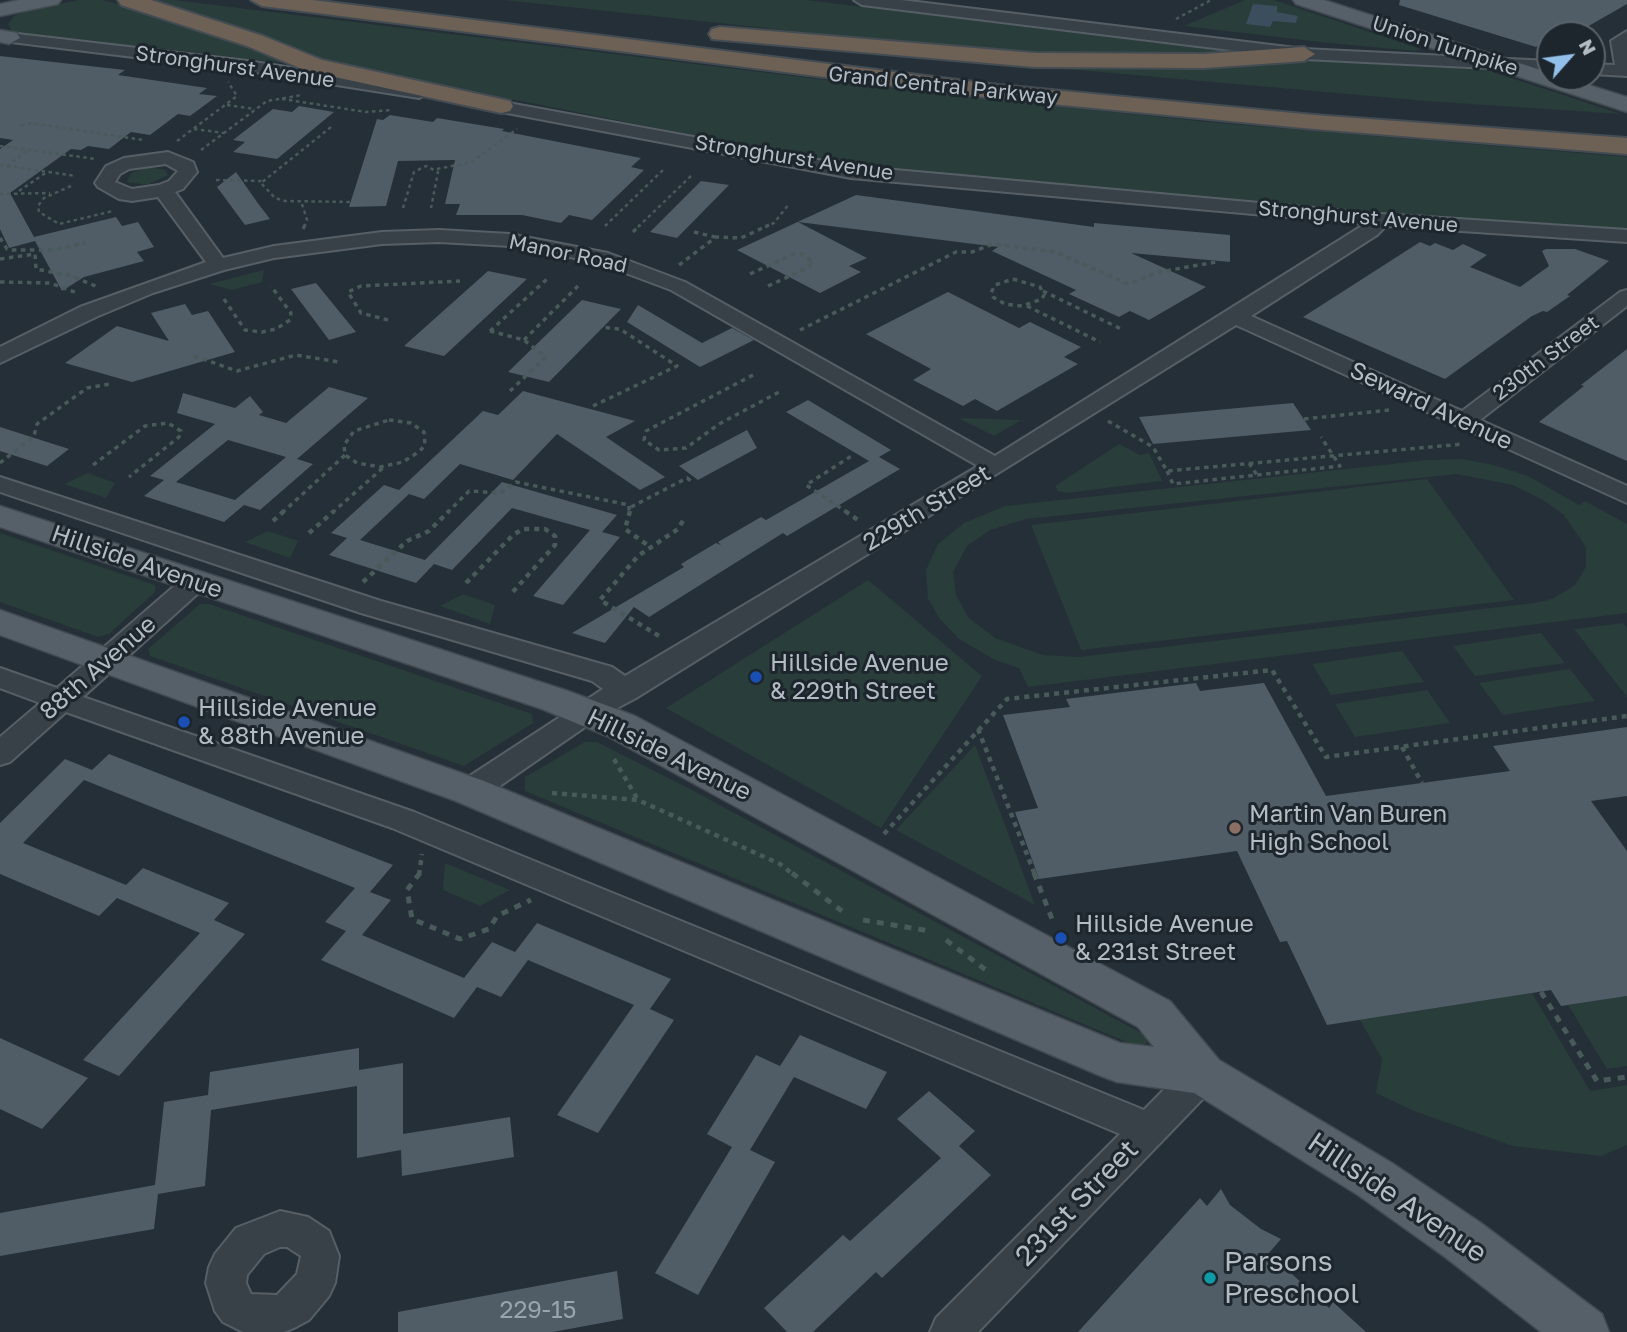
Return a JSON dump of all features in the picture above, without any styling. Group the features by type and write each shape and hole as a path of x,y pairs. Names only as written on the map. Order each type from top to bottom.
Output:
{"highway":[{"name":"Grand Central Parkway","path":"262,0 944,86 1300,121 1627,146"},
{"name":"Grand Central Parkway","path":"402,0 716,41 1022,76 1616,125"},
{"path":"402,0 582,19"},
{"path":"132,1 255,41 315,66 506,116"},
{"path":"692,31 1048,61 1204,61 1304,54"}],"main road":[{"path":"4,37 2,22 7,9 51,0"},
{"name":"Union Turnpike","path":"1303,0 1627,105"},
{"name":"Union Turnpike","path":"1343,0 1536,62"},
{"path":"1606,78 1626,78"},
{"name":"Hillside Avenue","path":"0,516 621,726 1154,1014 1203,1074 1376,1179 1463,1240 1583,1332"},
{"name":"Hillside Avenue","path":"0,622 470,791 1117,1062 1203,1074"}],"street":[{"path":"862,0 1304,54 1536,65"},
{"path":"1606,73 1626,78 1619,41 1627,36"},
{"name":"Stronghurst Avenue","path":"4,37 248,66 506,116 851,172 1381,220 1627,236"},
{"path":"163,190 218,265"},
{"name":"229th Street","path":"470,791 585,713 626,691 995,466 1370,231 1381,220"},
{"name":"Manor Road","path":"0,356 88,312 218,265 318,244 439,236 522,242 601,257 678,286 995,466"},
{"name":"230th Street","path":"1467,432 1627,296"},
{"name":"Seward Avenue","path":"1235,317 1467,432 1627,495"},
{"name":"Hillside Avenue","path":"0,484 371,607 602,674 626,691"},
{"name":"88th Avenue","path":"0,754 196,582"},
{"path":"0,678 403,820 1149,1129"},
{"name":"231st Street","path":"950,1332 1203,1074"}],"path":[{"path":"1171,22 1211,0"},
{"path":"173,143 237,96 230,88 228,78"},
{"path":"201,150 267,102 306,94"},
{"path":"282,99 366,112 404,112"},
{"path":"226,105 255,109"},
{"path":"403,208 414,172 426,166 437,169 472,162 521,127 506,116"},
{"path":"21,125 32,123 112,133 150,143"},
{"path":"216,180 262,181 331,127"},
{"path":"194,129 223,133"},
{"path":"0,146 100,159"},
{"path":"7,166 28,150"},
{"path":"0,165 76,176"},
{"path":"605,226 665,168"},
{"path":"431,208 437,169"},
{"path":"19,192 48,172"},
{"path":"633,232 693,174"},
{"path":"262,181 275,198 302,204 353,202"},
{"path":"0,194 51,193 71,186"},
{"path":"51,193 37,206 39,212 59,224 115,211"},
{"path":"302,204 307,220 302,234"},
{"path":"694,232 716,237 741,238 774,223 789,204"},
{"path":"678,266 716,237"},
{"path":"0,238 7,249 12,250 54,250 85,243"},
{"path":"800,330 956,252 972,252 993,244 1056,252 1128,284 1159,272 1216,262"},
{"path":"0,259 36,254 36,269 71,276 102,289"},
{"path":"750,274 794,254 802,254 813,262 809,267 766,287"},
{"path":"510,391 546,357 524,340 489,331 547,279"},
{"path":"1100,342 1026,306 998,301 991,293 992,288 999,282 1013,279 1035,284 1121,329"},
{"path":"388,320 361,313 348,292 361,285 460,281"},
{"path":"0,282 50,283 84,297"},
{"path":"224,299 245,330 262,332 276,329 290,320 291,313 271,286"},
{"path":"524,340 578,286"},
{"path":"1026,306 1042,299 1043,290"},
{"path":"593,406 677,366 620,329 612,326 601,327"},
{"path":"194,356 237,371 296,355 339,362"},
{"path":"753,375 646,431 644,440 659,450 686,448 719,424 781,391"},
{"path":"0,463 34,436 37,424 47,416 88,388 110,384"},
{"path":"1304,419 1397,410"},
{"path":"401,420 424,432 425,445 420,451 403,462 385,466 356,463 345,455 344,445 347,438 364,425 401,420"},
{"path":"1107,421 1153,447 1173,484 1340,467 1321,438"},
{"path":"93,465 145,426 168,423 176,425 181,431 179,437 129,477"},
{"path":"1167,471 1332,455 1348,456 1467,432"},
{"path":"273,520 345,455"},
{"path":"853,455 806,485 858,520"},
{"path":"1249,463 1257,475"},
{"path":"309,533 385,466"},
{"path":"360,585 401,545 429,531 474,490 500,493 516,482 631,507 687,478 694,483"},
{"path":"631,507 625,530 649,546"},
{"path":"659,636 600,600 649,546 678,529 684,519"},
{"path":"466,583 513,535 523,529 545,529 555,536 555,545 510,595"},
{"path":"883,835 1007,699 1272,670 1326,757 1627,716"},
{"path":"978,729 1054,924"},
{"path":"1402,747 1422,783"},
{"path":"614,759 638,800"},
{"path":"552,793 638,800 780,864 851,918 935,932 995,976"},
{"path":"422,846 420,873 407,890 412,919 460,939 489,929 497,916 541,895"},
{"path":"1541,992 1597,1081 1627,1077"}],"green space":[{"path":"79,0 102,0 173,18 216,33 283,63 159,48 21,36 12,32 8,24 14,16 33,9"},
{"path":"149,0 174,0 923,92 1207,122 1627,157 1627,232 1343,215 921,174 802,157 305,58 211,19"},
{"path":"504,0 806,0 1233,52 1237,56 998,53"},
{"path":"1245,0 1274,0 1421,49 1414,51 1320,42 1184,26"},
{"path":"1317,61 1487,70 1536,86 1536,91 1551,91 1621,114 1426,101 988,62"},
{"path":"148,167 165,170 168,175 147,185 127,182 131,173"},
{"path":"264,270 262,282 232,290 209,284"},
{"path":"958,418 1021,420 994,436"},
{"path":"1119,444 1140,455 1149,453 1162,481 1067,493 1058,491 1055,486"},
{"path":"1462,459 1494,465 1528,476 1579,505 1585,501 1627,524 1627,613 1028,687 1019,668 995,660 959,639 940,619 928,599 926,570 938,544 964,523 1005,506 1428,460","holes":["1457,474 1513,485 1543,500 1564,515 1586,547 1586,567 1575,585 1552,599 1079,657 1043,655 995,638 969,618 956,595 953,572 967,546 990,530 1026,519"]},
{"path":"88,473 115,483 106,498 64,484"},
{"path":"1427,479 1514,600 1081,650 1031,525"},
{"path":"268,531 298,541 290,558 245,542"},
{"path":"0,533 155,585 155,592 109,634 98,637 0,602"},
{"path":"868,580 982,676 881,828 666,708"},
{"path":"463,594 495,605 490,624 440,606"},
{"path":"200,604 209,604 532,714 533,723 464,766 150,656 148,649"},
{"path":"1623,623 1627,628 1627,697 1574,629"},
{"path":"1541,633 1565,663 1475,676 1453,646"},
{"path":"1402,651 1424,682 1331,695 1312,664"},
{"path":"1570,669 1595,701 1503,715 1479,683"},
{"path":"1427,690 1450,723 1355,737 1335,704"},
{"path":"585,742 597,742 692,790 1143,1034 1148,1041 1141,1048 525,791 525,777"},
{"path":"975,745 1035,905 896,830"},
{"path":"445,863 510,890 480,906 443,890"},
{"path":"1532,993 1590,1091 1627,1085 1627,1145 1601,1156 1513,1146 1414,1111 1376,1093 1382,1059 1360,1020"},
{"path":"1627,996 1627,1066 1607,1069 1568,1005"}],"water":[{"path":"1253,4 1277,6 1277,12 1298,16 1296,23 1273,21 1270,27 1246,24"}],"building":[{"path":"1400,0 1627,0 1627,4 1597,21 1536,21 1536,47 1399,5"},
{"path":"0,56 125,70 118,75 207,88 199,94 217,96 190,116 178,114 150,135 131,132 109,149 88,146 81,150 71,149 10,193 34,237 116,217 122,226 138,222 154,247 137,252 144,261 84,277 62,291 35,241 9,248 0,229 0,149 13,140 0,138"},
{"path":"299,106 334,112 277,159 233,152 245,142 233,140 273,109 292,112"},
{"path":"390,115 433,122 437,118 504,129 502,131 641,158 631,167 644,170 592,220 569,215 561,223 522,215 456,215 460,204 445,204 455,160 398,161 386,206 349,207 377,119 383,120"},
{"path":"236,172 270,219 245,225 217,187"},
{"path":"701,181 729,185 677,238 650,232"},
{"path":"856,195 1094,227 1094,223 1230,235 1230,262 1131,253 1206,287 1149,320 1130,311 1119,317 1069,294 1076,290 992,251 998,247 798,222 867,258 849,266 861,272 820,293 737,250"},
{"path":"1420,242 1430,246 1435,243 1453,250 1463,244 1487,255 1470,267 1520,287 1549,266 1542,251 1546,249 1575,249 1609,261 1567,295 1570,296 1547,312 1532,316 1445,379 1303,317"},
{"path":"488,271 527,279 444,356 404,346"},
{"path":"316,283 356,332 329,340 291,289"},
{"path":"948,292 1019,328 1030,322 1081,347 1064,357 1078,364 997,411 975,399 963,406 913,380 931,369 866,334"},
{"path":"582,300 621,309 549,382 508,372"},
{"path":"185,304 192,315 208,311 235,352 132,382 65,363 117,326 169,341 151,313"},
{"path":"638,305 702,343 732,328 754,340 700,367 627,322"},
{"path":"1627,349 1627,461 1539,422 1584,386 1581,385"},
{"path":"329,387 368,398 297,459 313,464 260,510 244,505 224,522 144,496 164,480 150,476 215,424 177,413 183,393 235,408 250,396 263,412 259,415 286,423","holes":["228,440 286,457 235,500 176,482"]},
{"path":"523,391 635,421 606,437 665,477 640,490 557,434 513,480 460,464 424,499 409,494 360,540 425,560 502,482 617,515 602,532 620,537 563,605 533,596 590,530 512,508 452,570 434,564 416,583 329,555 347,538 331,533 384,485 399,490 483,411 498,415"},
{"path":"808,400 891,450 879,457 900,469 787,536 783,533 649,617 634,607 605,643 572,633 684,567 681,564 716,543 721,545 718,542 761,517 766,520 869,461 786,412"},
{"path":"1293,403 1311,430 1153,444 1139,417"},
{"path":"0,427 69,449 47,466 0,451"},
{"path":"747,430 757,448 698,480 679,466"},
{"name":"Martin Van Buren High School","path":"1196,683 1200,691 1264,683 1326,796 1510,771 1493,746 1627,727 1627,796 1591,801 1627,851 1627,996 1561,1006 1551,990 1327,1025 1287,941 1280,942 1237,851 1039,879 1015,812 1038,808 1003,715 1070,707 1066,699"},
{"path":"109,754 393,865 370,892 391,900 362,935 464,978 492,942 515,952 537,923 671,979 650,1009 674,1020 598,1133 557,1115 634,1005 528,960 501,997 477,987 454,1018 321,960 346,931 325,922 355,888 84,780 23,843 126,885 143,868 229,903 214,920 245,934 119,1076 83,1060 200,933 117,898 99,916 0,874 0,823 65,759 92,770"},
{"path":"800,1035 887,1072 866,1109 794,1077 750,1150 775,1162 698,1295 655,1273 732,1147 707,1134 756,1055 780,1066"},
{"path":"0,1038 88,1078 42,1129 0,1109"},
{"path":"359,1048 359,1070 403,1063 403,1134 510,1117 514,1157 402,1176 401,1150 357,1158 357,1086 211,1110 205,1186 158,1194 154,1229 0,1256 0,1213 155,1185 164,1102 208,1095 210,1072"},
{"path":"929,1091 975,1131 959,1146 991,1175 882,1278 876,1272 813,1332 787,1332 764,1308 843,1235 850,1241 941,1158 897,1119"},
{"name":"Parsons Preschool","path":"1221,1189 1230,1205 1261,1229 1281,1239 1269,1253 1329,1308 1333,1302 1366,1332 1078,1332 1200,1198 1207,1206"},
{"path":"617,1271 623,1319 553,1332 398,1332 398,1312"}],"place":[{"name":"Hillside Avenue & 229th Street","path":"756,677"},
{"name":"Hillside Avenue & 88th Avenue","path":"184,722"},
{"name":"Martin Van Buren High School","path":"1235,828"},
{"name":"Hillside Avenue & 231st Street","path":"1061,938"},
{"name":"Parsons Preschool","path":"1210,1278"}]}
